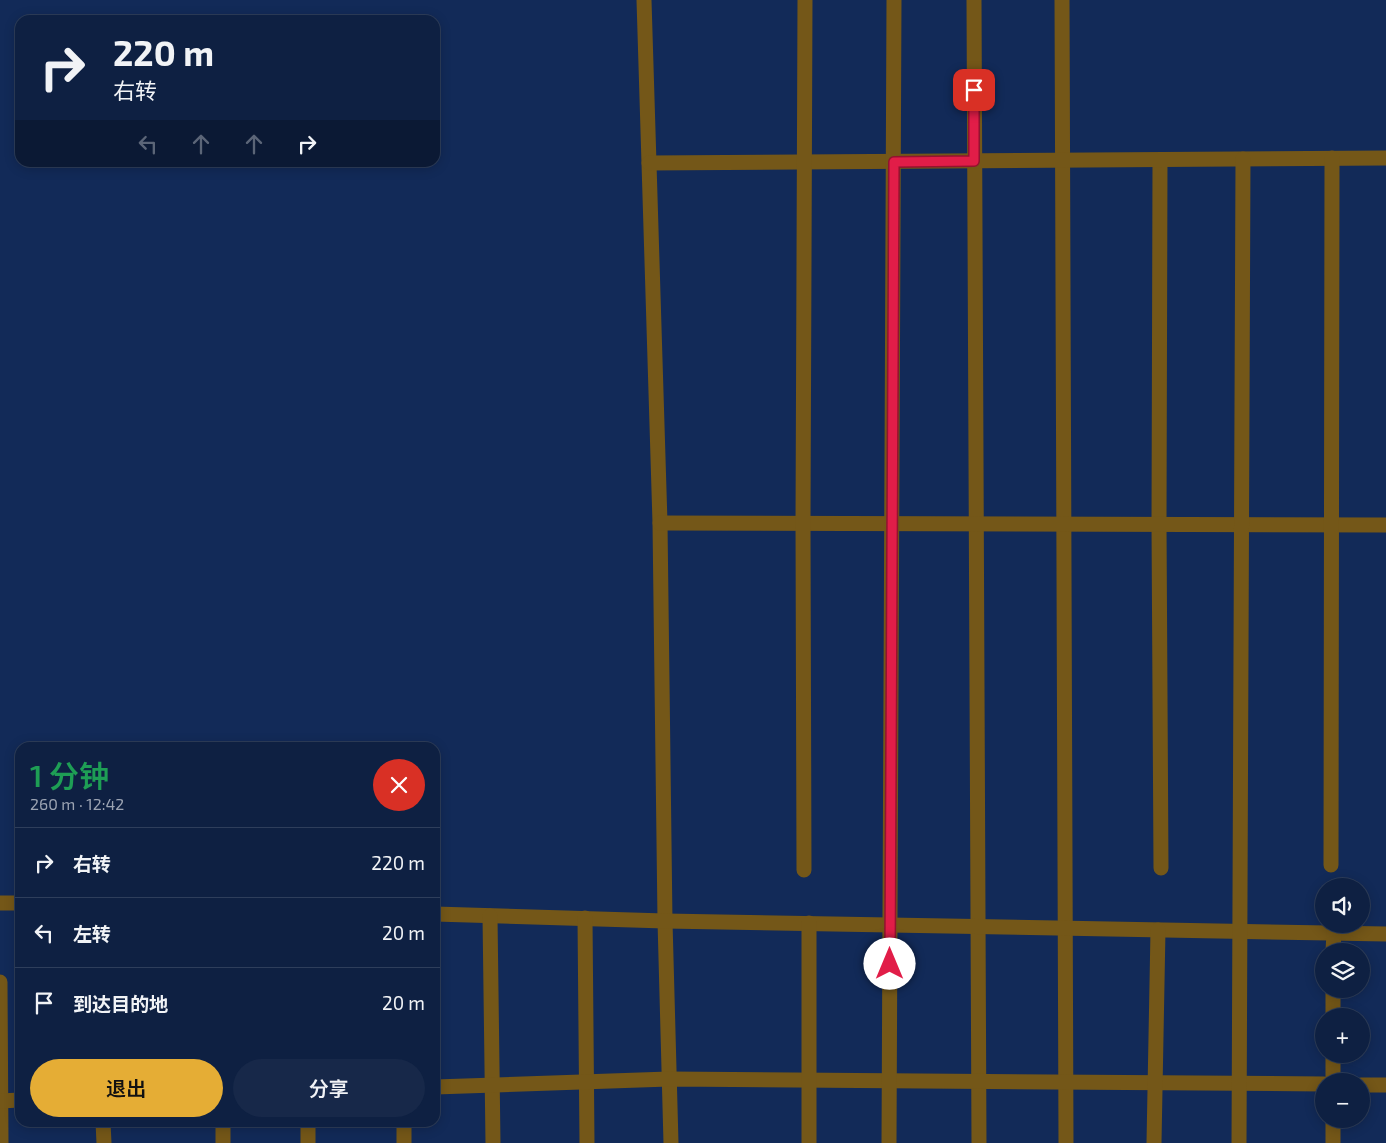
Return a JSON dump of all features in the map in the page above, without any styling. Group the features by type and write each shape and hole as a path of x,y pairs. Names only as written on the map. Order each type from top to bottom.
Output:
{"street":[{"path":"644,0 660,523 665,921 671,1143"},
{"path":"804,870 805,0"},
{"path":"889,1143 894,0"},
{"path":"974,0 979,1143"},
{"path":"1062,0 1066,1143"},
{"path":"1331,865 1332,158"},
{"path":"649,163 1386,158"},
{"path":"1239,1143 1243,159"},
{"path":"1160,160 1159,524 1161,868"},
{"path":"660,523 1386,525"},
{"path":"0,903 15,903"},
{"path":"440,914 665,921 1315,933"},
{"path":"490,916 493,1143"},
{"path":"585,918 588,1143"},
{"path":"809,923 809,1143"},
{"path":"1154,1143 1158,930"},
{"path":"1334,943 1334,933 1386,934"},
{"path":"0,982 1,1143"},
{"path":"440,1087 669,1079 1315,1084"},
{"path":"1370,1085 1386,1085"},
{"path":"0,1100 15,1100"},
{"path":"103,1127 104,1143"},
{"path":"223,1127 223,1143"},
{"path":"308,1127 308,1143"},
{"path":"404,1127 404,1143"},
{"path":"1333,1128 1333,1143"}],"route":[{"path":"890,964 894,162 974,161 974,90"}]}
